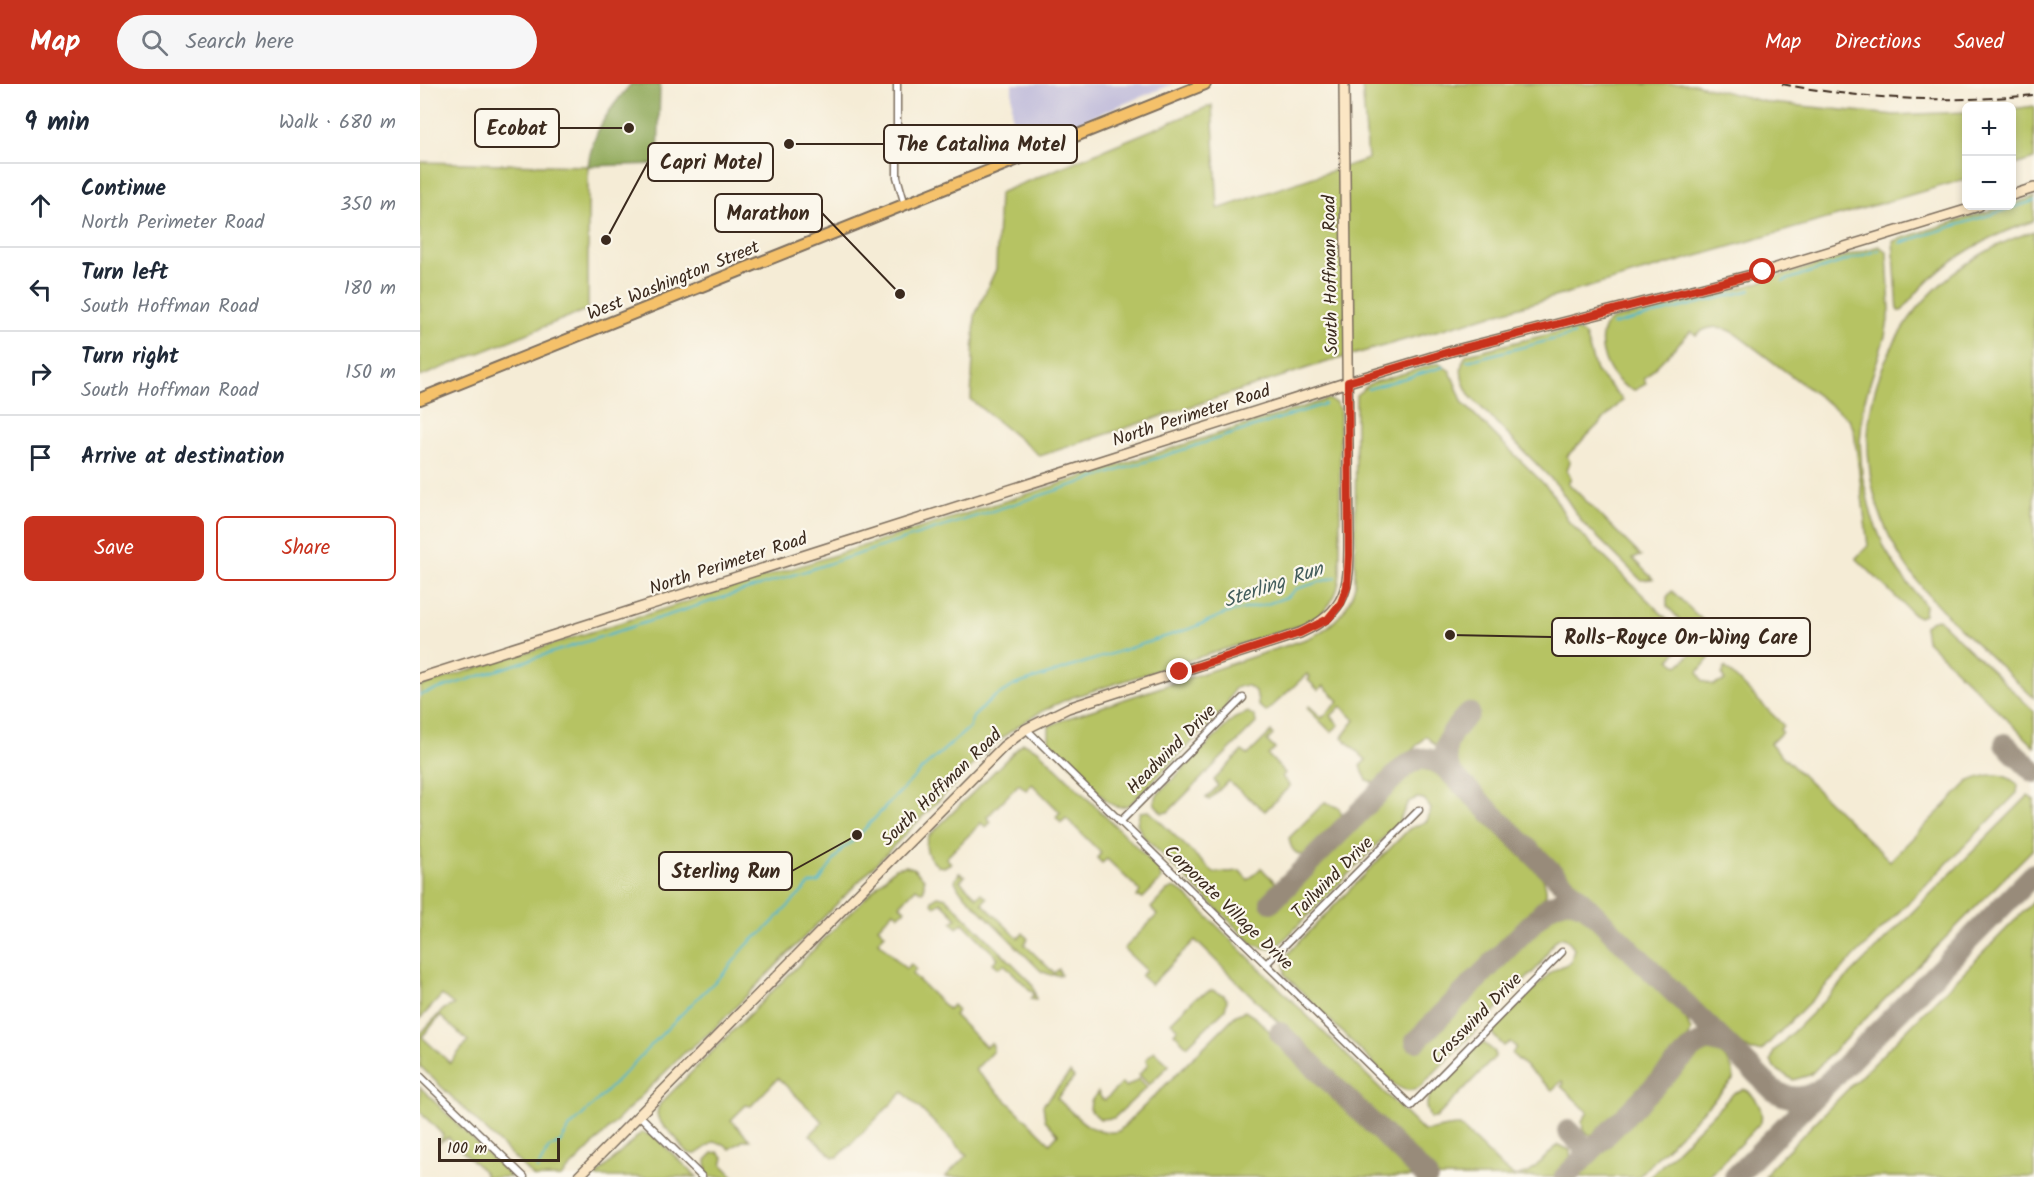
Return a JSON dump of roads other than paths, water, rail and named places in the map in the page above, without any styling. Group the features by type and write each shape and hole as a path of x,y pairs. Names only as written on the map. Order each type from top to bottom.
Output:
{"main road":[{"name":"West Washington Street","path":"420,399 1205,84"}],"street":[{"path":"897,84 897,177 905,205"},
{"name":"South Hoffman Road","path":"578,1177 996,754 1026,729 1068,708 1300,633 1328,619 1341,603 1348,581 1344,84"},
{"path":"2016,194 2034,188"},
{"name":"North Perimeter Road","path":"420,678 1348,382 1452,351 1763,272 1966,210"},
{"name":"Headwind Drive","path":"1120,822 1244,698"},
{"name":"Corporate Village Drive","path":"1026,729 1411,1106"},
{"name":"Tailwind Drive","path":"1266,964 1419,810"},
{"name":"Crosswind Drive","path":"1411,1106 1563,952"},
{"path":"420,1076 524,1177"},
{"path":"639,1115 702,1177"}],"waterway":[{"path":"1900,243 2034,201"},
{"path":"1783,281 1879,250"},
{"path":"1612,325 1751,290"},
{"path":"1467,361 1575,334"},
{"path":"1368,389 1443,367"},
{"path":"420,695 1325,404"},
{"name":"Sterling Run","path":"537,1169 549,1148 560,1143 570,1127 725,972 749,943 761,934 810,884 819,882 842,849 852,842 922,769 969,728 973,717 993,698 1015,685 1192,628 1227,613 1267,604 1287,597 1296,589 1336,577"}],"railway":[{"path":"1782,84 1876,97 1970,99 2034,95"}],"place":[{"name":"Ecobat","path":"629,128"},
{"name":"The Catalina Motel","path":"789,144"},
{"name":"Capri Motel","path":"606,240"},
{"name":"Marathon","path":"900,294"},
{"name":"Rolls-Royce On-Wing Care","path":"1450,635"},
{"name":"Sterling Run","path":"857,835"}]}
